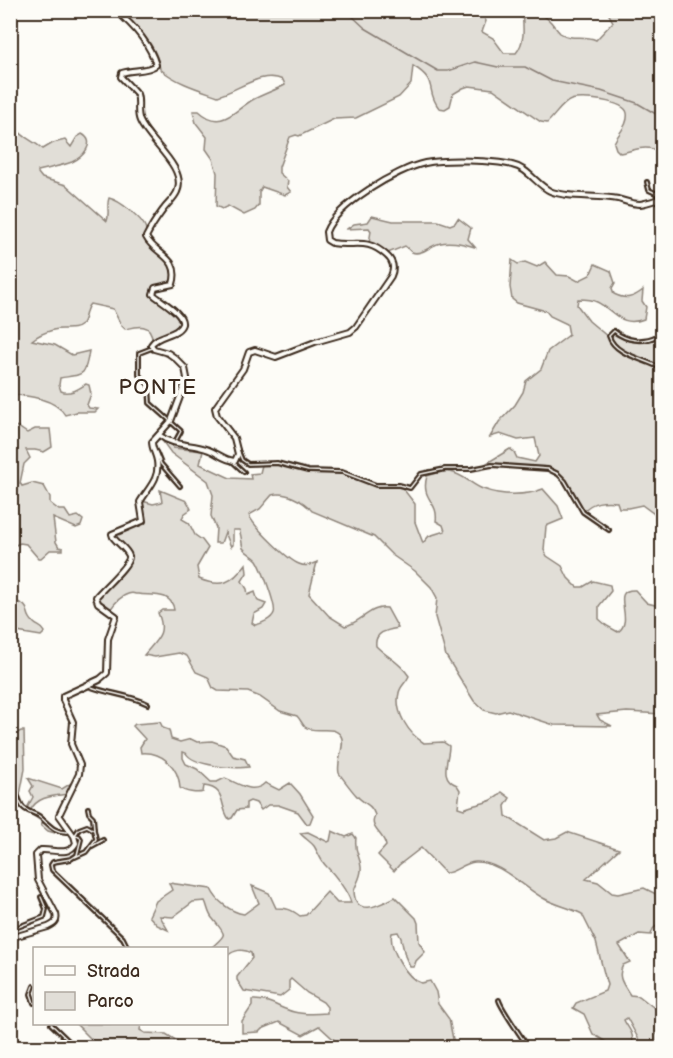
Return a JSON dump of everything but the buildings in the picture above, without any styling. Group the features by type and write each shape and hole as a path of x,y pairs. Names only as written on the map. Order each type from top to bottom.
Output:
{"street":[{"path":"115,10 142,39 156,65 152,68 127,71 122,73 121,77 137,94 140,122 147,135 169,159 177,176 179,187 146,237 147,241 169,260 174,270 173,284 155,288 153,294 176,312 182,324 175,331 153,341 152,347"},
{"path":"609,530 583,512 565,481 558,474 546,468 492,465 471,469 445,469 421,474 410,488 399,485 380,486 342,472 308,471 277,463 248,464 242,460 231,432 216,414 215,408 243,369 249,352 255,350 276,357 350,332 356,327 391,276 394,269 391,260 374,246 360,243 335,244 327,240 325,235 328,226 340,212 376,185 427,163 479,162 519,167 544,188 554,192 606,197 639,204 663,197"},
{"path":"646,182 649,190 663,197"},
{"path":"663,339 657,336 650,339 627,339 614,331 609,336 613,344 620,349 663,369"},
{"path":"73,691 91,687 104,676 108,666 108,639 116,616 98,603 96,598 109,581 129,562 128,555 112,534 143,521 140,502 157,474 153,442 171,421 187,382 184,367 171,355 152,347 139,353 139,375 149,385 150,403 171,421 181,431 174,443"},
{"path":"159,435 174,443 204,448 233,462 244,472"},
{"path":"152,447 161,464 180,486"},
{"path":"233,462 238,457 237,448"},
{"path":"75,857 81,844 80,837 69,831 59,812 79,774 80,765 71,744 73,722 63,700 65,694 104,676"},
{"path":"91,687 148,704"},
{"path":"10,784 16,790 26,810 37,815 56,831 69,831"},
{"path":"88,808 93,817 96,839 84,854 53,862 52,870 123,938 128,947"},
{"path":"10,938 48,927 56,922 56,914 38,880 36,855 41,850 71,850 76,843 74,835 76,831 84,827 93,830"},
{"path":"91,846 103,840"},
{"path":"10,930 44,917 46,909 41,897"},
{"path":"499,1000 500,1005 529,1047"},
{"path":"53,1025 76,1047"}],"green space":[{"path":"120,11 481,11 486,21 482,32 493,38 504,53 516,53 523,38 522,11 536,12 544,16 564,35 596,40 613,22 607,11 662,11 662,152 645,148 620,153 614,143 625,125 627,113 619,105 602,100 571,100 561,107 547,123 541,122 493,89 469,86 453,94 450,106 445,109 439,108 426,76 413,66 411,84 399,97 356,118 334,119 299,136 290,137 279,173 288,181 287,187 291,192 285,195 262,187 259,192 259,205 255,210 244,215 228,206 222,209 216,206 217,173 213,159 206,149 207,137 196,123 193,111 199,111 214,120 228,117 254,99 285,85 283,80 267,77 218,96 188,85 160,69 151,44 133,22"},
{"path":"10,109 18,131 43,149 65,140 71,147 77,137 82,134 86,137 87,149 76,160 38,171 38,173 42,178 66,185 107,221 109,198 125,206 145,226 145,240 171,268 172,282 154,287 151,293 154,298 179,316 180,323 176,328 152,340 147,328 139,326 125,329 113,309 90,304 83,322 78,327 53,330 32,340 55,345 72,355 89,351 82,373 60,378 59,385 61,391 68,392 86,384 89,385 91,394 87,405 89,408 98,409 95,412 65,415 55,405 48,402 33,397 11,395"},
{"path":"372,216 393,221 438,221 450,225 458,218 471,228 468,239 475,247 444,242 418,253 411,252 405,246 388,253 369,243 371,231 369,228 347,229 354,224 368,222"},
{"path":"512,260 518,264 525,262 537,267 545,262 557,275 569,276 578,281 590,275 595,264 611,271 615,283 612,288 614,294 629,297 643,290 642,301 646,307 644,319 636,321 624,320 593,300 578,299 577,305 589,321 608,337 617,349 658,367 662,374 662,515 653,513 642,505 619,508 617,502 595,503 584,511 567,482 552,469 482,466 510,449 517,458 535,462 539,456 535,438 518,440 500,434 490,437 499,422 515,405 523,392 526,381 541,369 548,351 569,335 567,324 550,316 546,311 517,303 512,299 510,287"},
{"path":"613,334 634,341 657,338 662,340 662,368 621,349 611,339"},
{"path":"11,425 27,433 35,429 50,429 52,447 44,452 26,450 30,458 24,464 20,483 22,486 32,483 44,486 50,497 50,503 59,510 65,510 70,518 78,516 83,520 81,526 76,528 53,518 56,542 63,550 50,550 41,558 38,558 26,544 20,543 11,547"},
{"path":"163,442 172,444 173,448 203,451 200,464 230,478 251,479 250,474 260,473 262,465 284,465 313,473 342,473 378,487 401,486 415,504 415,522 423,543 429,536 445,531 443,525 436,521 435,509 426,490 427,476 450,472 483,489 506,494 529,493 543,489 558,506 563,519 546,526 544,550 547,556 562,566 568,578 577,587 583,587 593,581 610,585 611,591 599,606 599,619 618,632 623,626 623,594 627,591 635,590 647,603 659,606 662,610 662,714 627,712 597,715 600,720 612,726 554,725 508,710 496,713 484,710 474,701 446,656 435,617 437,598 431,587 374,537 312,511 299,500 283,494 272,495 260,509 249,515 263,534 294,561 301,565 317,562 309,594 329,616 345,626 376,609 387,608 398,628 379,635 376,646 401,666 409,676 401,688 398,700 401,715 408,728 424,743 443,742 449,746 446,773 451,782 460,790 458,807 464,809 489,801 502,792 510,798 505,806 506,816 544,840 556,838 567,832 619,849 586,879 598,882 612,893 618,894 644,888 662,897 662,921 653,929 651,935 639,934 619,945 630,962 623,965 620,973 625,988 630,995 639,996 662,1014 662,1028 657,1034 662,1039 662,1047 643,1047 627,1018 624,1020 633,1037 634,1047 614,1047 593,1034 584,1014 573,1008 576,1003 605,991 607,985 596,942 582,914 536,894 493,865 475,862 445,873 421,848 394,871 378,855 386,846 373,824 375,815 373,811 356,795 339,773 342,739 338,732 309,729 297,716 280,711 260,697 248,692 218,691 213,688 208,677 196,672 187,656 179,653 155,657 144,655 157,640 161,631 161,620 158,613 162,610 174,610 165,597 131,593 120,598 110,610 101,605 97,598 130,562 115,534 142,524 144,518 142,501 153,504 162,502 160,490 187,501 191,509 184,514 182,519 189,523 195,535 208,548 197,567 199,579 214,583 226,582 236,576 246,564 247,573 242,581 248,595 255,592 258,601 266,604 263,609 254,614 252,623 255,625 263,622 274,613 271,595 262,570 257,560 243,548 239,530 233,530 231,547 225,532 221,543 215,543 216,528 211,516 213,495 208,481 171,453"},
{"path":"11,600 26,607 31,619 45,632 41,636 11,631"},
{"path":"160,722 163,728 169,730 171,739 180,742 191,739 197,742 212,741 226,746 233,756 245,759 249,767 225,767 205,764 183,752 186,764 197,769 211,782 225,778 245,787 256,788 265,783 279,790 290,783 313,815 310,823 307,824 298,812 278,805 268,805 261,810 256,803 250,801 246,803 246,809 237,810 229,819 216,790 204,786 203,792 194,793 180,788 176,773 168,762 162,757 141,753 140,747 145,739 133,726"},
{"path":"24,731 25,769 20,795 25,808 33,797 30,791 33,786 28,778 62,789 73,782 68,794 41,800 30,811 41,816 55,833 48,831 41,825 43,822 23,809 14,789 11,789 11,740 13,735"},
{"path":"332,831 346,837 353,834 356,838 361,871 354,891 355,900 359,905 376,906 395,897 416,918 419,942 425,952 416,961 414,967 410,967 398,932 392,933 393,946 400,962 410,975 421,983 430,981 436,992 438,1004 449,1019 453,1047 342,1047 319,1026 303,1035 279,1022 259,1032 242,1033 242,1021 252,1006 252,1000 264,1001 302,1014 327,1013 327,1007 291,979 289,990 280,997 244,991 237,977 252,958 251,953 239,950 228,955 228,947 212,947 220,940 223,932 210,915 205,901 193,902 173,917 160,916 168,930 157,925 149,916 156,901 172,890 169,883 211,889 225,906 244,914 259,903 252,886 269,893 276,908 288,909 300,916 306,915 327,892 337,903 351,903 314,846 300,833 308,832 330,841"},
{"path":"77,1025 141,1025 140,1030 145,1033 166,1034 187,1047 111,1047 105,1042 93,1041"}],"waterway":[{"path":"341,10 350,14 365,28 438,71 448,71 475,62 498,67 525,67 552,81 601,91 637,103 662,115"}],"district":[{"name":"PONTE","path":"158,387"}]}
